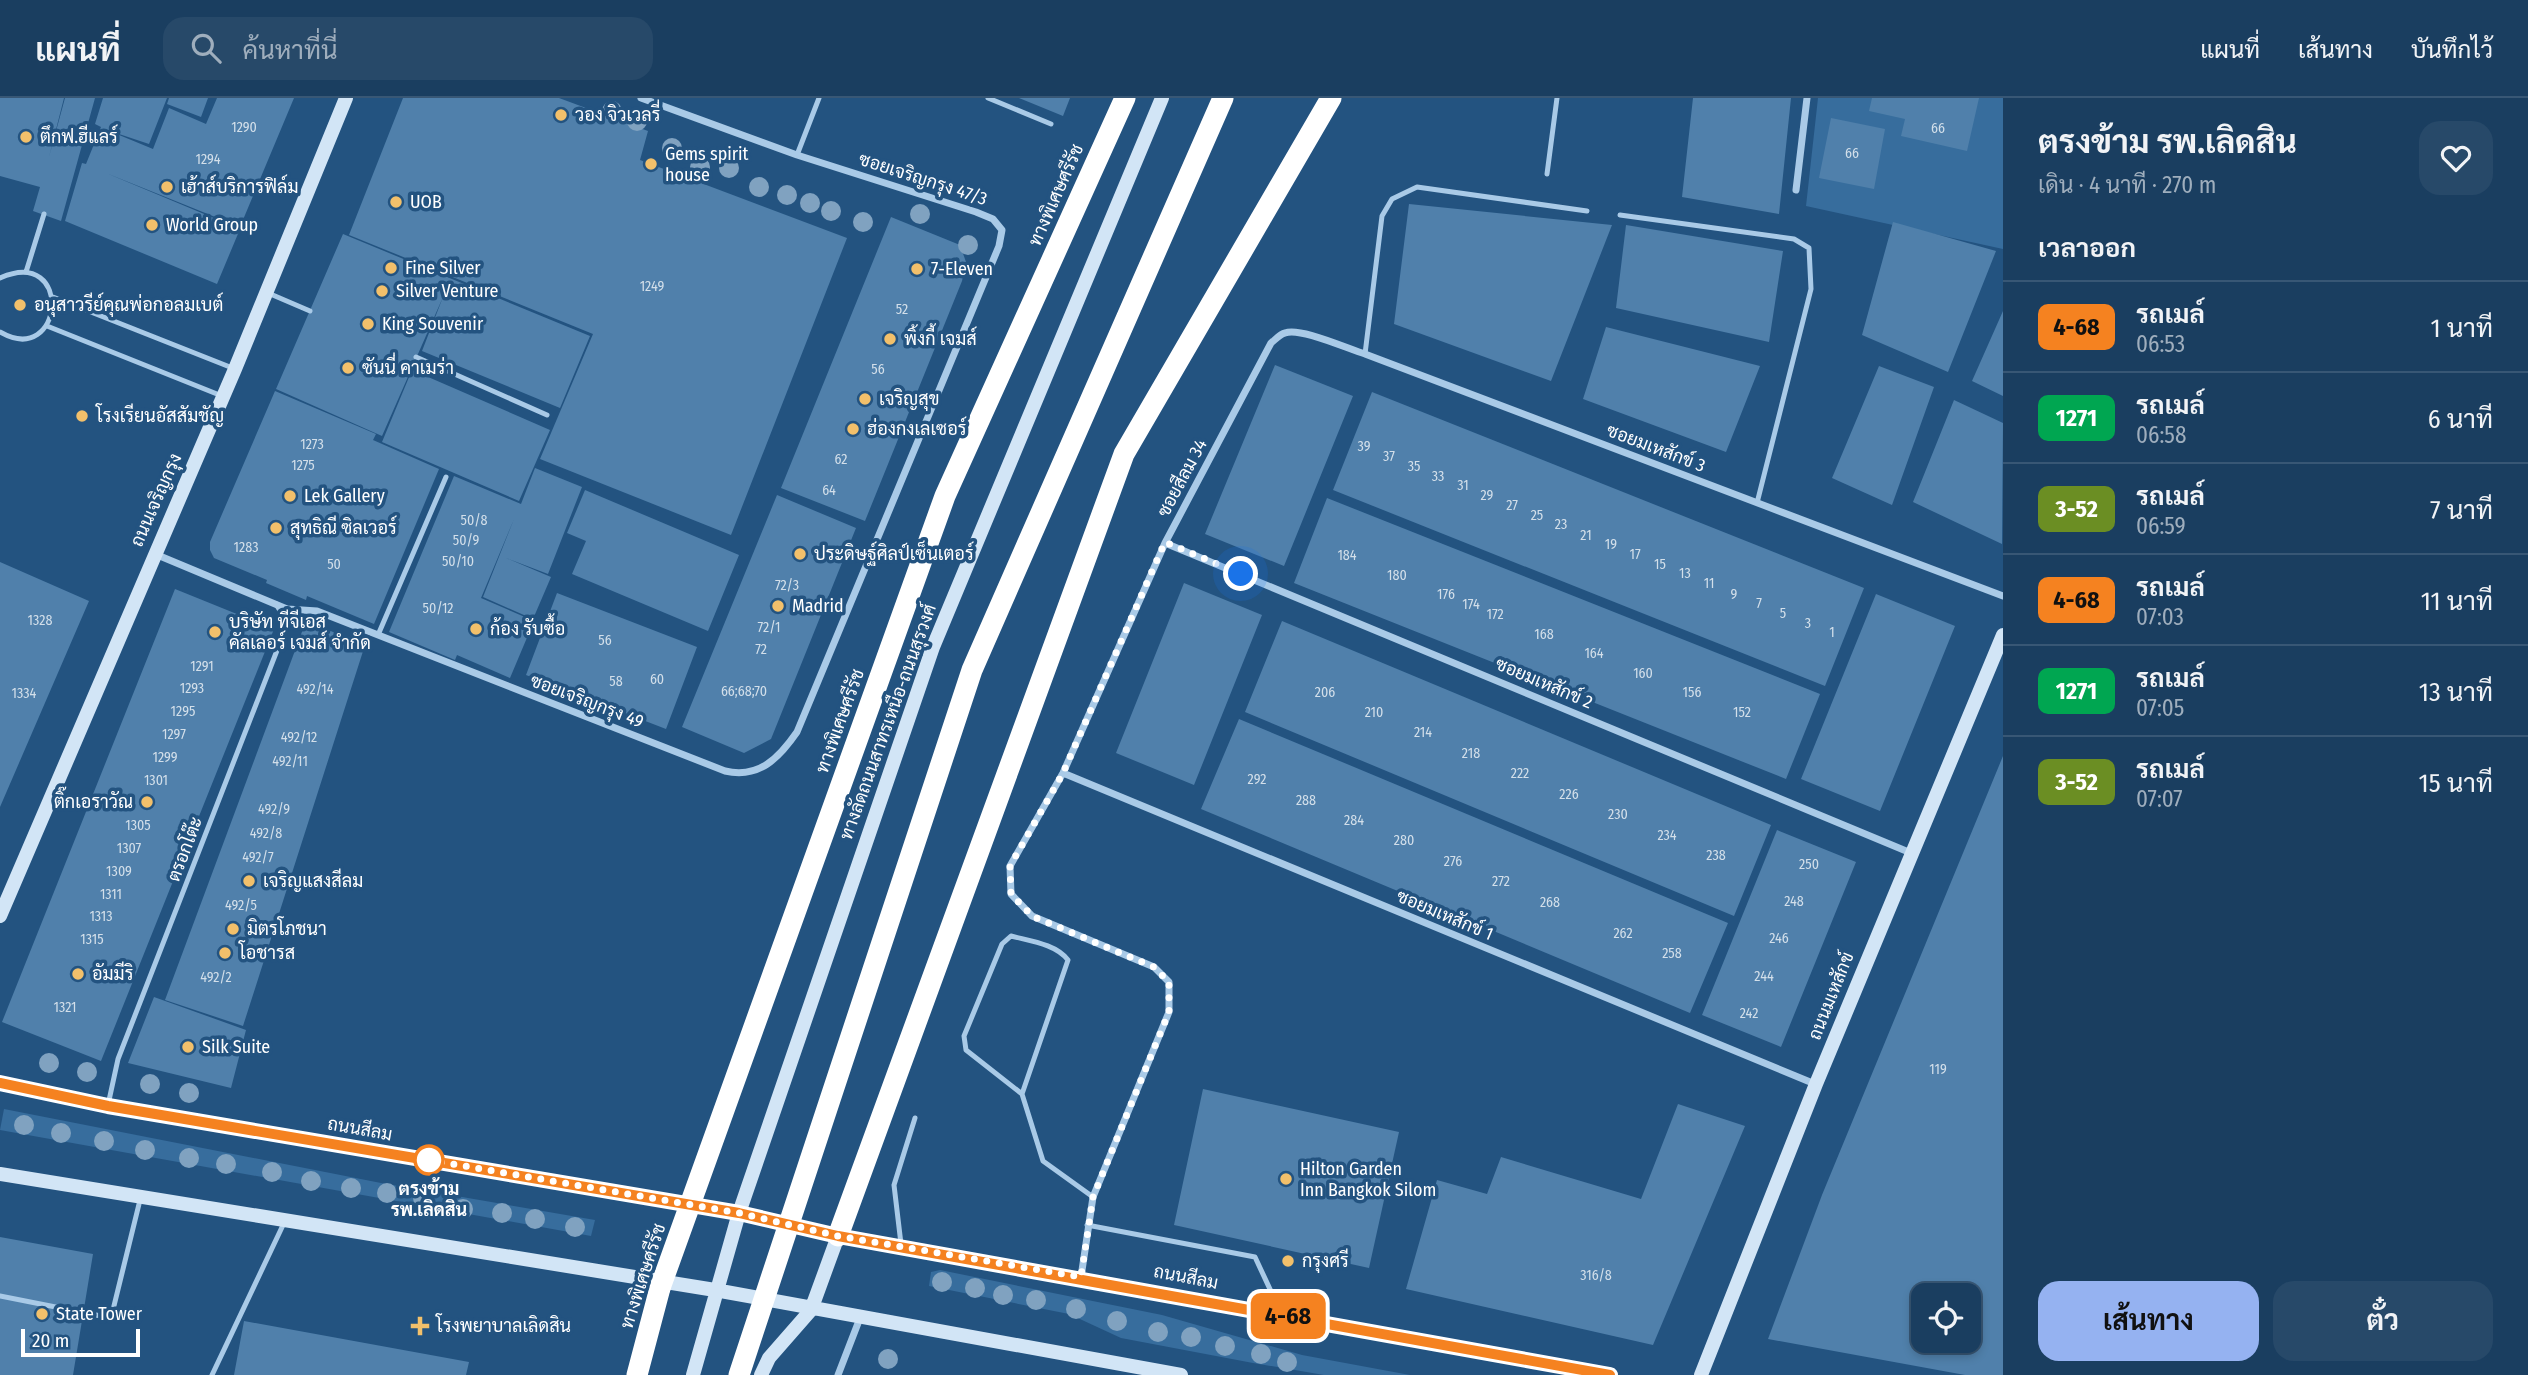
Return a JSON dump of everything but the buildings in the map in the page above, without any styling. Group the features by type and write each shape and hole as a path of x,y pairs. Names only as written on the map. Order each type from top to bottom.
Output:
{"highway":[{"name":"ทางพิเศษศรีรัช","path":"636,1375 660,1289 945,496 1125,98"},
{"path":"739,1375 972,670 1223,98"},
{"path":"838,1236 1124,454 1331,98"}],"main road":[{"name":"ถนนเจริญกรุง","path":"0,916 234,369 346,98"},
{"name":"ทางลัดถนนสาทรเหนือ-ถนนสุรวงศ์","path":"693,1375 739,1213 933,648 1161,98"},
{"name":"ถนนมเหสักข์","path":"1701,1375 1816,1084 2003,635"},
{"name":"ถนนสีลม","path":"0,1083 108,1106 739,1213 838,1236 1081,1277 1610,1375"},
{"path":"0,1174 715,1290 811,1310 1174,1375"},
{"path":"761,1375 769,1357 811,1310 838,1236"}],"street":[{"name":"ซอยเจริญกรุง 47/3","path":"641,98 797,155 976,212 993,219 1002,230 999,246 878,532"},
{"path":"1796,190 1807,98"},
{"name":"ซอยสีลม 34","path":"1081,1277 1093,1197 1169,1012 1169,982 1154,967 1032,916 1011,894 1010,866 1063,773 1165,542 1272,343 1285,332 1297,332"},
{"name":"ซอยมเหสักข์ 3","path":"1297,332 1365,354 2003,596"},
{"name":"ซอยเจริญกรุง 49","path":"154,554 276,604 294,610 317,611 725,771 751,772 768,765 797,732 878,532"},
{"name":"ซอยมเหสักข์ 2","path":"1165,542 1911,853"},
{"name":"ซอยมเหสักข์ 1","path":"1063,773 1816,1084"},
{"path":"838,1375 860,1318"}],"lane":[{"path":"797,155 819,98"},
{"path":"988,98 1051,124"},
{"path":"1547,174 1556,98"},
{"path":"1365,354 1382,216 1392,199 1417,187 1587,211"},
{"path":"26,272 44,214"},
{"path":"1620,215 1794,239 1809,248 1811,289 1757,503"},
{"path":"0,278 13,272 26,272 39,277 52,297 54,309 47,326 27,338 0,338"},
{"path":"266,292 310,311"},
{"path":"52,297 234,369"},
{"path":"47,326 222,396"},
{"path":"0,332 9,337"},
{"path":"416,357 547,415"},
{"path":"378,635 446,477"},
{"name":"ตรอกโต๊ะ","path":"108,1106 117,1059 283,635 285,619 276,604"},
{"path":"1022,1094 1068,960 1062,952 1012,936 1002,944 964,1036 967,1050 1022,1094 1043,1161 1093,1197"},
{"path":"901,1246 894,1185 915,1118"},
{"path":"0,1296 111,1318 141,1196"},
{"path":"212,1375 285,1220"},
{"path":"1087,1224 1255,1257 1282,1315"}],"shaded area":[{"path":"1818,98 2003,98 2003,249 1806,206"},
{"path":"4,1109 381,1183 595,1220 591,1236 0,1130"},
{"path":"940,1270 1162,1315 1302,1355 1410,1375 1324,1375 1121,1338 1069,1314 929,1286 931,1272"}],"bus line":[{"name":"4-68","path":"0,1083 108,1106 739,1213 838,1236 1081,1277 1610,1375"}],"place":[{"name":"วอง จิวเวลรี่","path":"561,115"},
{"name":"ตึกฟ.ฮีแลร์","path":"26,137"},
{"name":"Gems spirit house","path":"651,164"},
{"name":"เฮ้าส์บริการฟิล์ม","path":"167,187"},
{"name":"UOB","path":"396,202"},
{"name":"World Group","path":"152,225"},
{"name":"Fine Silver","path":"391,268"},
{"name":"7-Eleven","path":"917,269"},
{"name":"Silver Venture","path":"382,291"},
{"name":"อนุสาวรีย์คุณพ่อกอลมเบต์","path":"20,305"},
{"name":"King Souvenir","path":"368,324"},
{"name":"พิ้งกี้ เจมส์","path":"890,339"},
{"name":"ซันนี่ คาเมร่า","path":"348,368"},
{"name":"เจริญสุข","path":"865,399"},
{"name":"โรงเรียนอัสสัมชัญ","path":"82,416"},
{"name":"ฮ่องกงเลเซอร์","path":"853,429"},
{"name":"Lek Gallery","path":"290,496"},
{"name":"สุทธิณี ซิลเวอร์","path":"276,528"},
{"name":"ประดิษฐ์ศิลป์เซ็นเตอร์","path":"800,554"},
{"name":"Madrid","path":"778,606"},
{"name":"ก้อง รับซื้อ","path":"476,629"},
{"name":"บริษัท ทีจีเอส คัลเลอร์ เจมส์ จำกัด","path":"215,632"},
{"name":"ติ๊กเอราวัณ","path":"147,802"},
{"name":"เจริญแสงสีลม","path":"249,881"},
{"name":"มิตรโภชนา","path":"233,929"},
{"name":"โอชารส","path":"225,953"},
{"name":"อัมมีริ","path":"78,974"},
{"name":"Silk Suite","path":"188,1047"},
{"name":"ตรงข้าม รพ.เลิดสิน","path":"429,1160"},
{"name":"Hilton Garden Inn Bangkok Silom","path":"1286,1179"},
{"name":"กรุงศรี","path":"1288,1261"},
{"name":"State Tower","path":"42,1314"},
{"name":"โรงพยาบาลเลิดสิน","path":"420,1326"}],"route":[{"path":"429,1160 739,1213 838,1236 1081,1277 1093,1197 1169,1012 1169,982 1154,967 1032,916 1011,894 1010,866 1063,773 1165,542 1241,574"}]}
